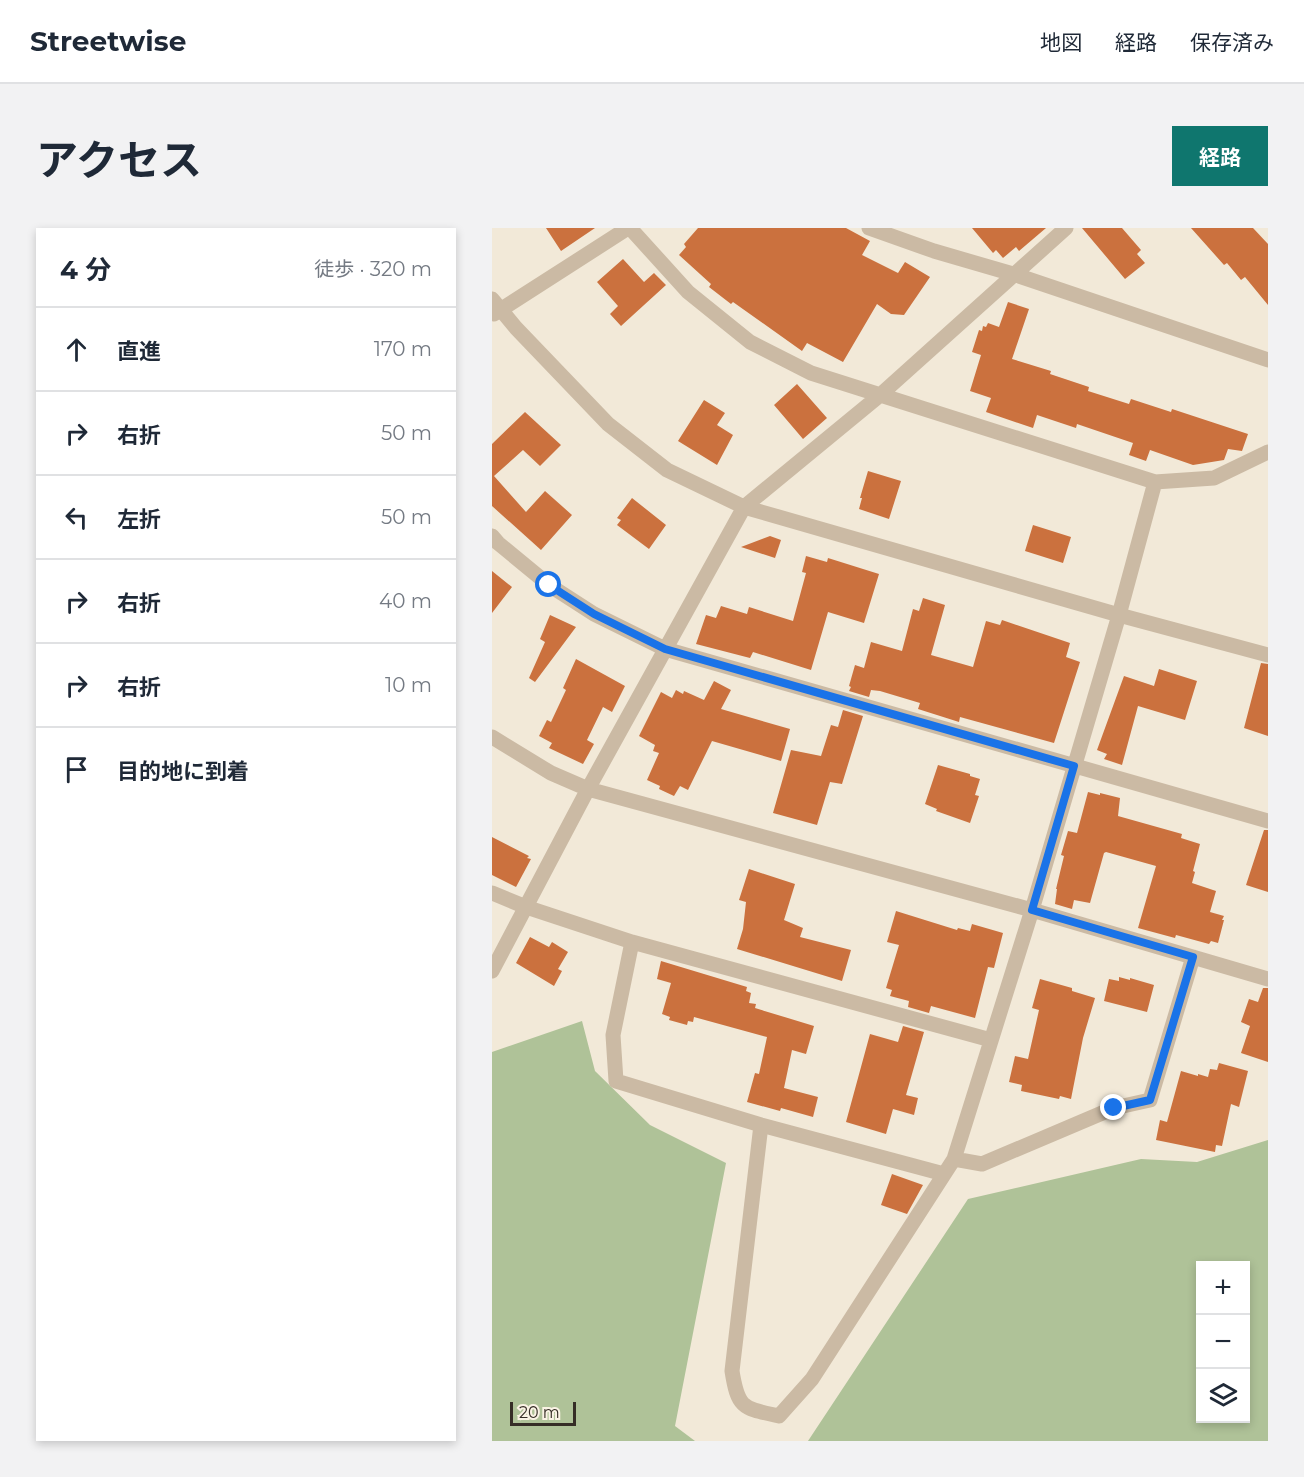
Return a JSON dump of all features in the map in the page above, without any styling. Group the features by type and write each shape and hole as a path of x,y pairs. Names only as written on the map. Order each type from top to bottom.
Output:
{"street":[{"path":"1268,452 1214,477 1155,482 811,373 750,342 688,292 629,228 495,308 608,424 667,470 744,507 1119,615 1268,655"},
{"path":"869,228 1268,360"},
{"path":"492,970 588,789 744,507 879,396 1066,228"},
{"path":"761,1125 732,1371 736,1394 748,1410 778,1416 812,1379 954,1159 1032,910 1119,615 1155,482"},
{"path":"492,536 549,585 594,614 665,649 1268,821"},
{"path":"492,737 551,773 588,789 1032,910 1268,979"},
{"path":"492,893 526,907 632,942 991,1040"},
{"path":"632,942 613,1035 616,1081 761,1125 944,1174"},
{"path":"954,1159 982,1164 1114,1108 1150,1100 1193,957"}],"green space":[{"path":"582,1021 595,1071 650,1125 726,1163 675,1426 695,1441 492,1441 492,1052"},
{"path":"1268,1140 1268,1441 808,1441 968,1199 1141,1159 1197,1162"}],"building":[{"path":"546,228 595,228 561,251"},
{"path":"698,228 846,228 870,241 862,255 898,273 905,262 930,277 904,315 891,314 877,304 843,362 807,343 802,351 709,287 711,284 679,255 686,247 684,244"},
{"path":"972,228 1046,228 1019,251 1016,247 1003,258 996,250 993,253"},
{"path":"1082,228 1122,228 1141,250 1137,254 1145,263 1125,279"},
{"path":"1191,228 1253,228 1268,244 1268,305 1245,277 1241,280 1227,263 1224,265"},
{"path":"623,259 644,282 654,273 666,285 621,326 610,314 618,306 597,282"},
{"path":"1008,302 1029,309 1012,359 1051,371 1050,374 1089,387 1088,391 1129,404 1131,399 1171,412 1172,409 1248,434 1242,451 1228,449 1224,460 1193,465 1150,450 1146,461 1129,455 1133,443 1077,424 1076,428 1037,415 1033,428 986,412 991,398 970,391 981,355 972,352 979,330 982,331 983,326 986,327 988,323 999,327"},
{"path":"797,384 827,418 803,439 774,405"},
{"path":"704,400 725,413 717,425 733,435 717,465 678,441"},
{"path":"525,412 561,445 540,466 523,450 494,476 526,512 545,491 572,515 541,550 492,506 492,444"},
{"path":"868,471 901,481 889,519 859,509"},
{"path":"632,498 666,525 649,549 617,525 621,520 617,518"},
{"path":"1033,525 1071,537 1063,563 1025,551"},
{"path":"770,536 781,540 775,558 741,547"},
{"path":"806,556 827,562 828,558 879,574 864,623 828,612 811,670 753,652 750,658 696,644 706,615 716,618 721,606 747,614 749,607 793,621 806,573 802,572"},
{"path":"492,571 512,587 492,613"},
{"path":"923,598 945,605 931,655 973,667 986,621 1000,625 1002,620 1070,643 1066,657 1080,662 1054,743 960,717 959,722 918,709 920,703 880,691 871,690 869,697 849,691 855,665 864,668 871,642 902,651 913,609 919,611"},
{"path":"550,615 576,627 535,682 529,678 545,642 540,639"},
{"path":"576,659 625,686 612,712 603,707 587,740 594,744 583,764 549,748 552,743 539,736 547,720 551,722 566,690 563,688"},
{"path":"1261,663 1268,664 1268,736 1244,728"},
{"path":"1159,669 1197,681 1185,720 1138,706 1122,765 1104,759 1107,754 1097,750 1124,676 1154,686"},
{"path":"714,681 731,690 721,709 790,729 781,761 712,741 688,790 680,786 674,796 647,780 659,753 653,751 655,745 639,736 661,692 672,698 676,690 683,694 684,691 704,700"},
{"path":"843,710 863,716 842,784 830,782 817,825 773,813 791,750 821,756 831,725 838,727"},
{"path":"938,765 980,779 975,795 979,796 970,823 936,811 937,809 925,804"},
{"path":"1088,792 1120,798 1118,816 1182,834 1181,838 1200,844 1192,883 1216,891 1210,912 1224,916 1218,943 1211,941 1209,944 1176,935 1175,938 1138,928 1156,866 1106,852 1090,903 1074,900 1072,909 1055,904 1064,856 1061,855 1068,831 1077,833"},
{"path":"1264,830 1268,830 1268,892 1246,885"},
{"path":"492,837 531,859 516,887 492,875"},
{"path":"749,869 795,884 784,920 803,928 800,937 851,950 842,981 737,949 743,929 746,902 739,900"},
{"path":"896,911 957,930 958,928 970,931 972,924 1003,933 994,968 988,967 975,1018 931,1006 929,1013 908,1007 909,1001 890,996 892,990 886,988 899,945 887,942"},
{"path":"530,937 549,947 552,942 568,952 558,969 562,971 554,986 516,963"},
{"path":"661,961 747,987 746,991 751,993 749,1003 756,1004 755,1008 814,1026 806,1054 792,1050 784,1088 818,1097 813,1117 747,1102 755,1073 759,1074 767,1037 694,1017 693,1022 688,1021 687,1025 669,1020 670,1017 662,1014 671,983 657,979"},
{"path":"1119,977 1154,985 1147,1012 1104,1001 1109,979 1119,981"},
{"path":"1040,979 1072,988 1072,991 1095,998 1083,1038 1071,1099 1060,1096 1059,1099 1021,1091 1022,1085 1009,1082 1015,1056 1028,1059 1039,1010 1032,1008"},
{"path":"1263,988 1268,988 1268,1062 1241,1053 1250,1026 1241,1022 1249,999 1258,1002"},
{"path":"903,1026 924,1032 906,1095 918,1098 914,1115 893,1109 886,1134 846,1122 870,1034 898,1042"},
{"path":"1219,1063 1248,1071 1239,1107 1231,1104 1222,1146 1216,1145 1215,1152 1156,1140 1160,1120 1167,1122 1181,1071 1208,1077 1210,1069 1217,1070"},
{"path":"892,1174 923,1185 907,1214 881,1205"}],"route":[{"path":"549,585 594,614 665,649 1074,766 1032,910 1193,957 1150,1100 1114,1108"}]}
